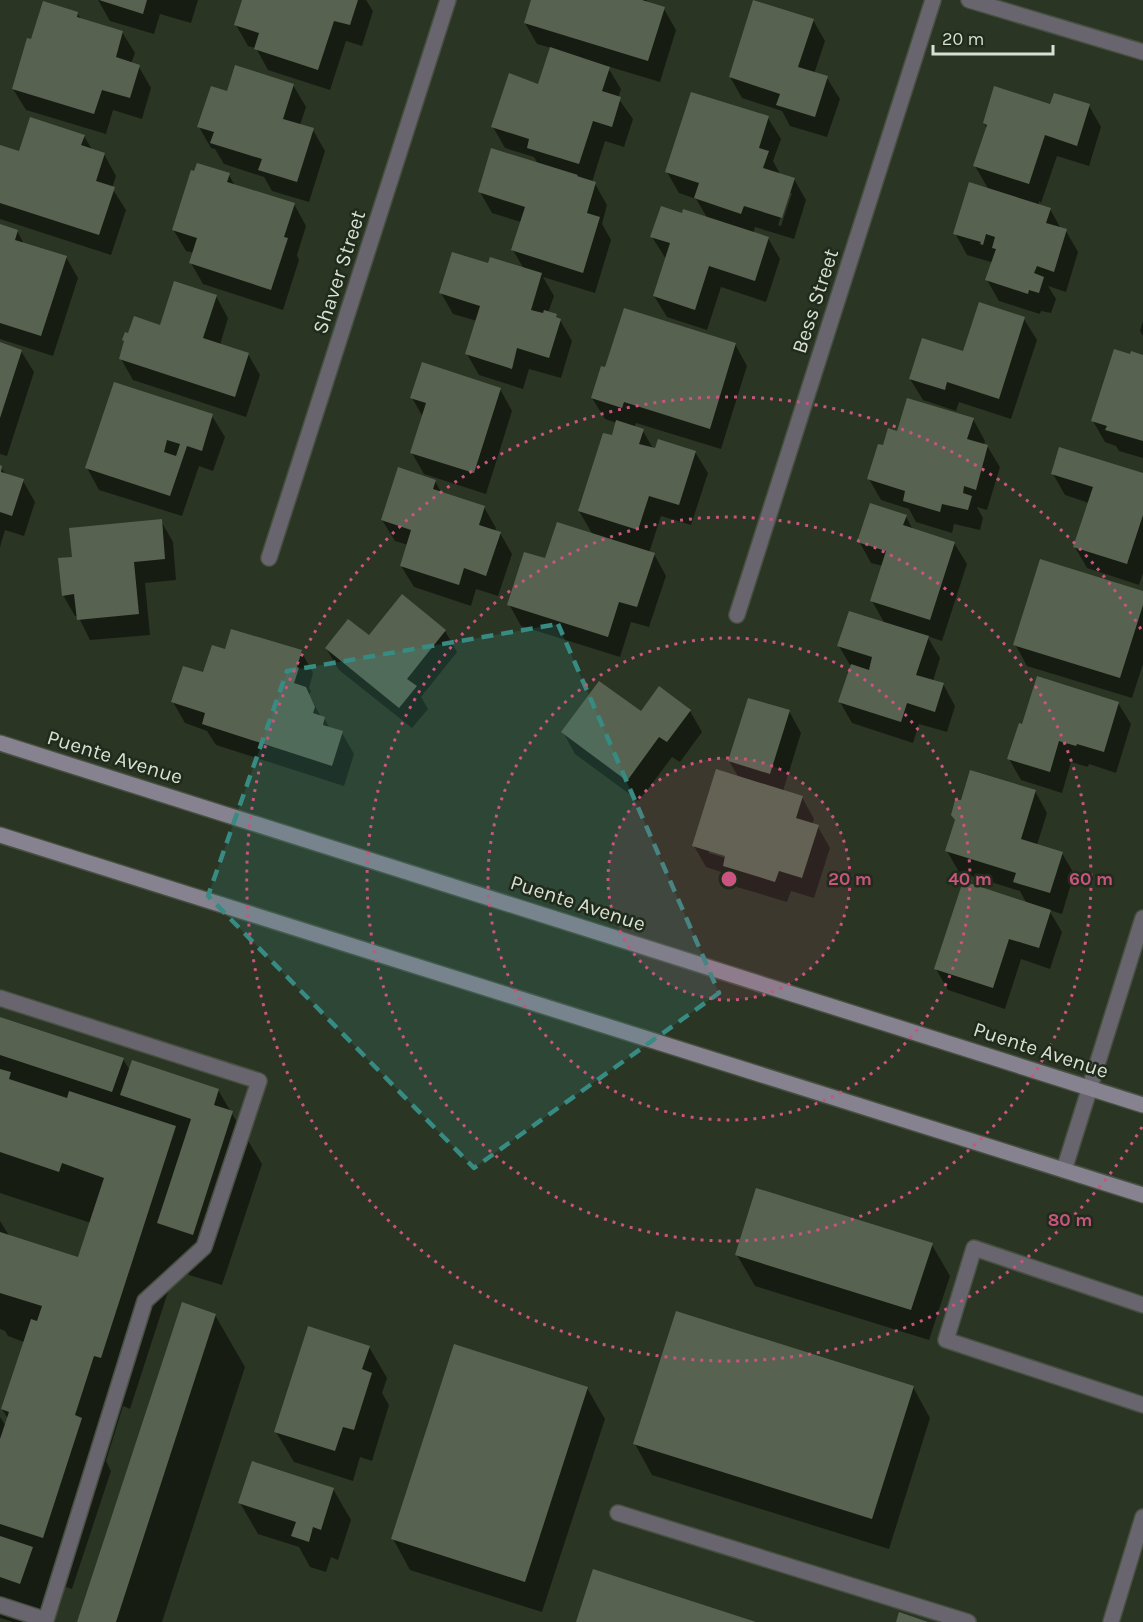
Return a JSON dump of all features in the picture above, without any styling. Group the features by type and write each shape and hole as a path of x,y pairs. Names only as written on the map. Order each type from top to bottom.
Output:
{"main road":[{"name":"Puente Avenue","path":"0,743 1143,1105"},
{"path":"0,835 1143,1195"}],"street":[{"name":"Shaver Street","path":"269,558 448,0"},
{"name":"Bess Street","path":"737,615 933,0"},
{"path":"969,0 1143,52"},
{"path":"1064,1170 1143,918"},
{"path":"0,998 259,1081 204,1247 145,1301 46,1620 0,1605"},
{"path":"1143,1305 974,1248 946,1340 1143,1405"},
{"path":"618,1513 968,1622"},
{"path":"1111,1622 1143,1517"}],"highlighted area":[{"path":"558,624 719,993 474,1168 208,896 287,671"}],"building":[{"path":"99,0 147,0 143,14"},
{"path":"242,0 358,0 350,25 334,21 318,70 254,49 259,33 234,25"},
{"path":"531,0 642,0 665,7 648,61 524,23"},
{"path":"753,0 814,19 798,67 828,76 815,117 776,105 780,94 729,77"},
{"path":"43,1 78,12 77,17 123,31 116,57 140,65 130,98 102,90 94,114 12,89 27,38 31,39"},
{"path":"550,47 610,67 602,91 621,97 612,127 593,121 579,164 527,148 529,139 491,127 509,73 538,84"},
{"path":"235,65 294,84 283,119 314,128 297,182 258,170 262,159 210,143 214,132 197,127 211,86 227,91"},
{"path":"994,86 1050,104 1054,93 1090,104 1077,146 1045,135 1029,184 973,166 987,125 983,123"},
{"path":"691,92 769,116 759,148 769,151 763,168 795,178 782,218 744,206 741,214 694,198 699,183 665,172"},
{"path":"30,117 85,135 81,145 105,153 96,181 115,187 99,235 0,203 0,145 19,151"},
{"path":"491,148 596,182 587,213 600,217 583,273 511,250 525,207 478,192"},
{"path":"197,163 230,173 227,182 295,203 284,237 288,238 271,290 189,263 197,238 172,230 191,170 194,171"},
{"path":"969,182 1051,208 1046,223 1067,229 1054,272 1037,266 1034,273 1044,277 1039,293 1029,290 1028,294 985,280 996,249 992,248 995,237 986,234 983,245 980,244 981,242 953,234"},
{"path":"661,206 682,213 683,209 769,237 755,281 709,266 695,310 653,296 670,243 650,237"},
{"path":"0,224 18,230 15,240 67,256 41,336 0,323"},
{"path":"452,252 488,263 490,257 542,273 531,310 543,313 544,310 557,314 556,317 561,319 549,358 517,348 512,369 465,354 480,306 439,293"},
{"path":"174,281 217,295 203,338 249,353 235,397 119,359 124,341 122,340 125,332 128,333 134,316 160,325"},
{"path":"979,302 1025,317 999,399 947,382 945,390 909,379 922,338 963,351"},
{"path":"624,308 736,343 710,429 624,402 622,408 591,398 601,366 605,367"},
{"path":"0,342 22,350 0,418"},
{"path":"1114,349 1143,355 1143,441 1105,430 1107,426 1091,421"},
{"path":"422,362 501,388 474,473 410,453 426,403 410,398"},
{"path":"114,382 213,414 202,451 187,446 170,496 85,468","holes":["167,440 180,444 176,456 164,452"]},
{"path":"907,398 974,418 967,439 988,445 976,490 964,486 963,493 972,496 968,510 942,504 940,512 903,501 905,491 867,479 878,444 883,445 888,428 897,431"},
{"path":"616,420 644,429 639,444 655,448 658,439 696,451 679,505 649,496 638,530 578,511 603,433 612,435"},
{"path":"1059,447 1143,473 1143,515 1127,564 1073,547 1093,487 1051,474"},
{"path":"0,465 2,466 1,472 24,479 12,516 0,512"},
{"path":"398,467 436,480 433,489 485,506 479,525 501,532 486,576 464,568 459,585 400,566 411,530 381,520"},
{"path":"870,503 907,515 903,525 955,542 930,620 870,601 886,551 857,542"},
{"path":"162,519 165,559 134,562 139,614 77,620 74,594 62,596 58,558 72,557 69,528"},
{"path":"557,522 655,553 637,607 619,602 608,637 507,605 524,552 545,558"},
{"path":"1040,559 1143,591 1143,605 1120,678 1013,645"},
{"path":"402,594 446,630 407,679 417,686 399,708 325,648 348,619 369,635"},
{"path":"849,611 929,636 916,675 944,683 935,712 907,703 901,722 838,702 851,664 869,670 872,657 837,646"},
{"path":"231,629 302,650 294,683 306,687 315,707 313,713 325,717 323,725 343,731 332,766 202,724 205,713 171,702 183,666 203,672 212,645 225,649"},
{"path":"1037,676 1119,702 1104,752 1059,741 1050,772 1007,759 1019,723 1022,724"},
{"path":"599,681 641,711 659,686 691,710 667,742 659,737 627,781 561,732"},
{"path":"748,698 790,710 770,774 728,761"},
{"path":"716,769 803,796 796,818 819,825 802,878 779,871 775,882 723,866 725,856 692,846"},
{"path":"970,770 1036,790 1021,839 1063,852 1050,893 1013,882 1016,873 945,851 955,820 951,815 955,800 961,800"},
{"path":"963,881 1051,910 1039,948 1009,939 993,988 934,969"},
{"path":"0,1017 124,1058 112,1092 0,1055"},
{"path":"132,1060 219,1089 214,1105 233,1111 193,1235 157,1223 191,1119 120,1095"},
{"path":"0,1069 11,1072 9,1079 67,1098 69,1091 176,1126 101,1358 94,1356 75,1415 82,1418 43,1538 0,1524 0,1439 9,1412 1,1409 31,1319 37,1321 42,1306 0,1293 0,1232 78,1257 104,1178 62,1163 59,1172 0,1152"},
{"path":"756,1188 933,1243 911,1310 735,1255"},
{"path":"182,1302 216,1314 116,1622 77,1622"},
{"path":"676,1311 914,1386 872,1519 633,1444"},
{"path":"308,1326 370,1346 362,1369 372,1373 354,1430 343,1427 335,1451 274,1432"},
{"path":"454,1344 588,1387 525,1582 391,1539"},
{"path":"252,1461 334,1488 321,1530 313,1527 309,1542 291,1536 296,1522 238,1503"},
{"path":"0,1536 33,1547 20,1584 0,1577"},
{"path":"593,1569 756,1622 576,1622"},
{"path":"899,1612 928,1622 896,1622"}]}
